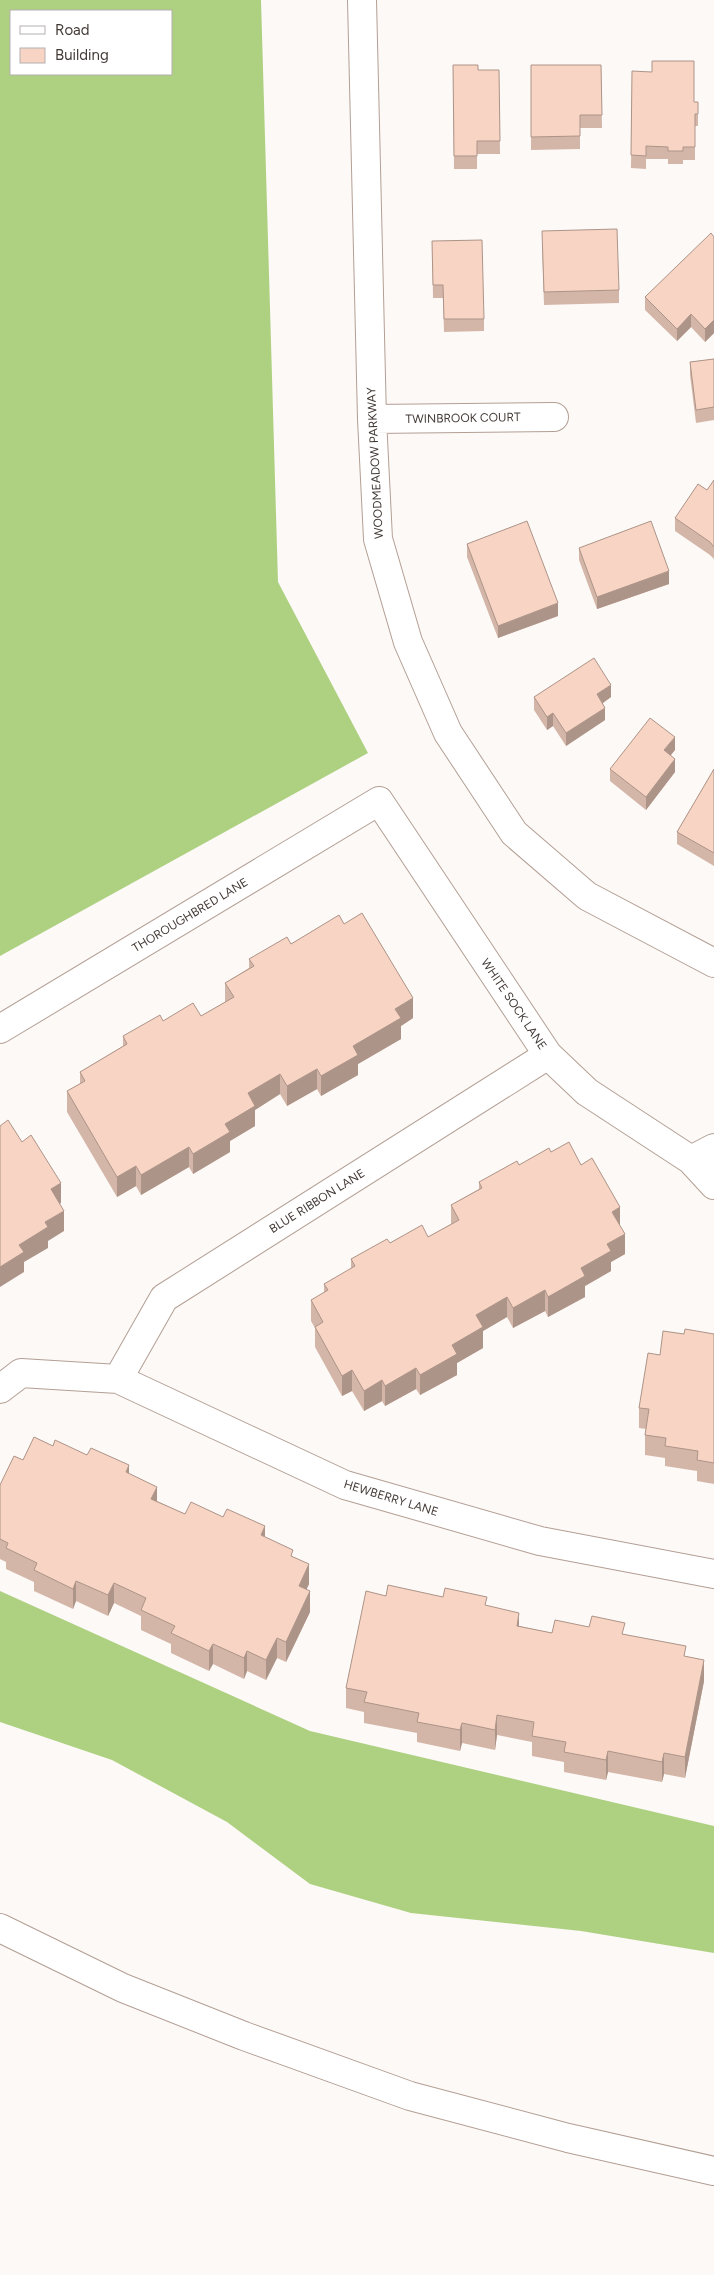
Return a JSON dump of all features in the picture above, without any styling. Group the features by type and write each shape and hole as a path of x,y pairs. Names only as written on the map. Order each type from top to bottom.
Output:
{"main road":[{"name":"WOODMEADOW PARKWAY","path":"362,0 372,419 378,540 408,642 448,733 514,833 587,896 714,963"},
{"name":"TWINBROOK COURT","path":"372,419 554,417"},
{"name":"THOROUGHBRED LANE","path":"0,1029 379,801"},
{"name":"WHITE SOCK LANE","path":"379,801 548,1055 587,1092 703,1154 714,1185"},
{"name":"BLUE RIBBON LANE","path":"118,1378 164,1298 548,1055"},
{"name":"HEWBERRY LANE","path":"0,1389 21,1373 118,1378 345,1485 540,1541 714,1574"},
{"path":"0,1928 124,1988 244,2036 410,2096 568,2138 714,2171"}],"green space":[{"path":"0,0 261,0 278,582 368,753 0,956"},
{"path":"0,1591 310,1731 714,1826 714,1953 581,1931 411,1913 310,1884 227,1822 112,1760 0,1722"}],"building":[{"path":"652,61 694,61 694,102 698,102 698,114 695,114 695,147 683,147 683,151 668,151 668,147 646,146 646,156 631,155 632,71 652,72"},
{"path":"453,65 478,65 478,70 499,70 500,141 477,141 477,156 454,156"},
{"path":"531,65 601,65 602,115 580,115 580,136 531,137"},
{"path":"617,229 619,290 544,292 542,231"},
{"path":"711,233 714,237 714,320 705,329 691,314 677,329 645,297"},
{"path":"482,240 484,319 444,319 443,285 433,285 432,241"},
{"path":"714,359 714,407 696,410 690,362"},
{"path":"714,480 714,547 710,542 675,518 698,484 707,490"},
{"path":"527,521 558,603 498,626 467,544"},
{"path":"651,521 669,571 597,597 579,548"},
{"path":"594,658 611,685 597,694 605,708 566,733 553,713 547,717 534,697"},
{"path":"650,718 675,737 664,750 675,759 646,797 610,769"},
{"path":"714,769 714,853 677,832"},
{"path":"362,913 413,998 395,1009 401,1018 353,1046 358,1055 321,1076 317,1069 287,1086 280,1074 248,1093 255,1106 225,1124 230,1132 193,1154 189,1147 141,1175 136,1166 117,1177 67,1091 85,1081 80,1072 127,1044 123,1036 160,1015 163,1021 193,1003 201,1016 234,997 225,983 254,966 249,959 287,937 291,944 339,915 344,924"},
{"path":"8,1120 22,1142 31,1135 61,1183 51,1189 64,1211 45,1222 48,1227 19,1245 24,1252 0,1267 0,1126"},
{"path":"569,1142 581,1165 592,1158 620,1207 612,1212 625,1234 607,1244 611,1251 581,1268 585,1276 548,1297 545,1290 513,1308 507,1297 476,1315 483,1327 452,1345 457,1354 420,1375 416,1368 385,1386 382,1380 364,1391 352,1370 342,1376 315,1327 323,1322 311,1300 328,1290 324,1284 355,1266 351,1259 387,1239 390,1243 422,1225 428,1237 459,1220 451,1205 482,1188 479,1182 517,1161 519,1165 549,1148 551,1152"},
{"path":"685,1329 714,1334 714,1463 697,1460 698,1451 665,1446 666,1438 645,1435 649,1409 639,1408 648,1353 660,1355 663,1331 684,1334"},
{"path":"34,1437 53,1446 55,1440 87,1455 91,1448 129,1465 126,1472 157,1487 151,1499 185,1514 191,1502 223,1517 227,1509 265,1526 261,1535 293,1550 291,1556 309,1564 299,1586 310,1591 286,1642 277,1638 266,1660 247,1651 244,1658 213,1644 209,1651 171,1633 175,1626 141,1610 146,1598 114,1583 108,1595 76,1581 73,1589 34,1570 37,1563 6,1548 8,1543 0,1539 0,1485 14,1456 23,1460"},
{"path":"388,1585 443,1597 445,1588 487,1597 485,1605 519,1613 517,1626 552,1633 555,1620 589,1627 592,1616 625,1623 622,1634 686,1646 684,1656 704,1660 685,1757 664,1753 662,1762 608,1751 606,1760 564,1752 566,1742 532,1736 534,1722 497,1715 495,1730 462,1723 460,1730 417,1722 419,1713 364,1702 367,1692 346,1688 366,1591 386,1596"}]}
